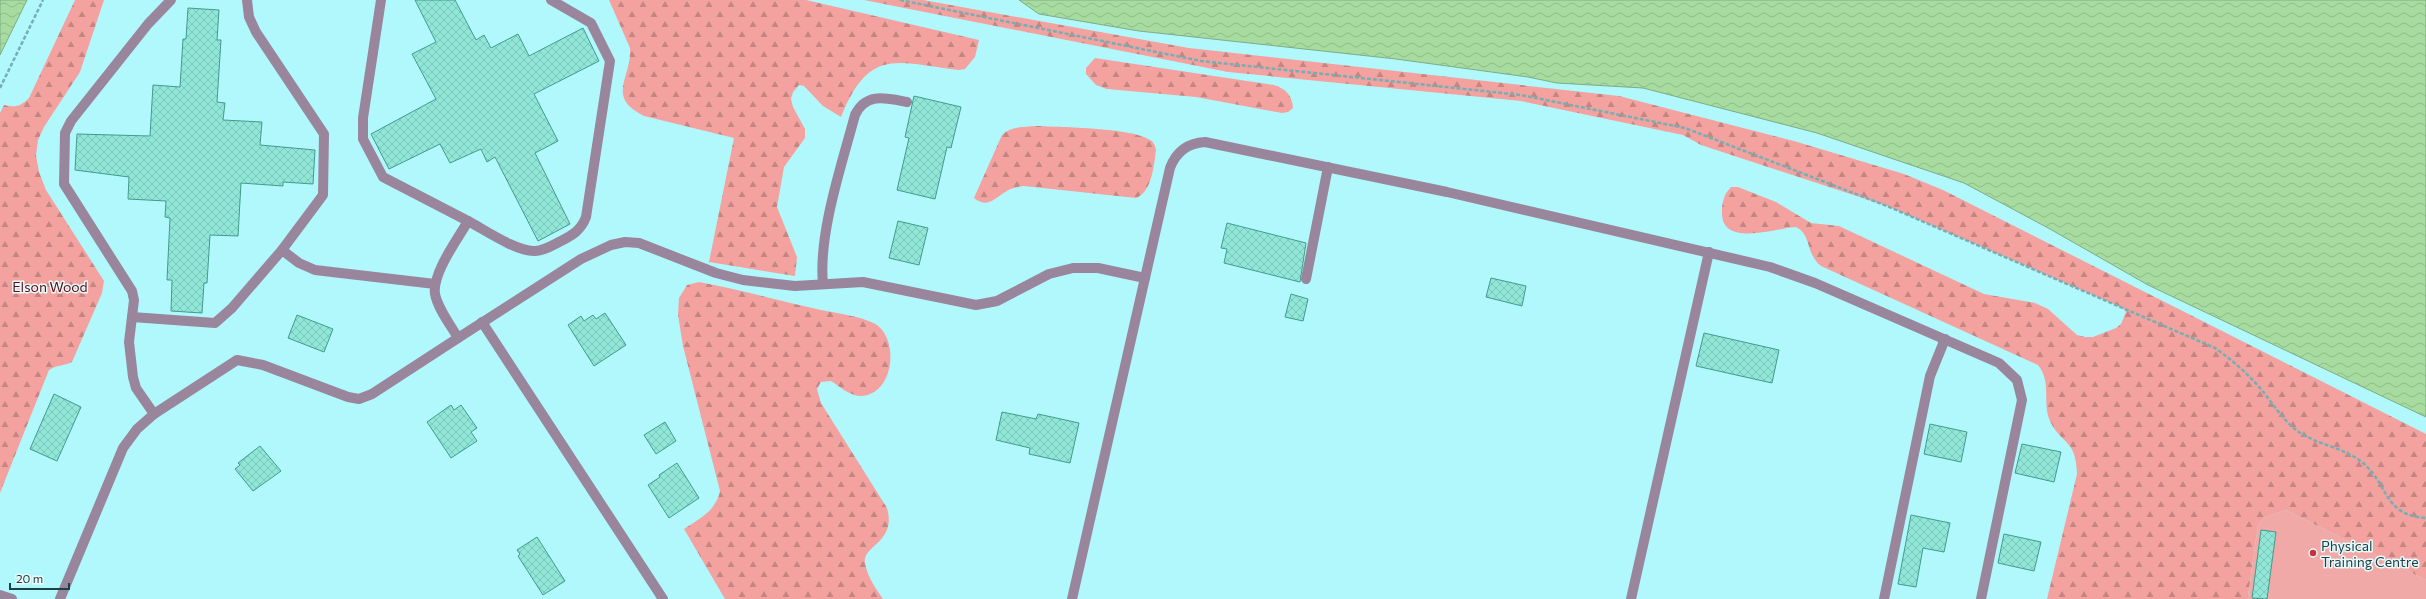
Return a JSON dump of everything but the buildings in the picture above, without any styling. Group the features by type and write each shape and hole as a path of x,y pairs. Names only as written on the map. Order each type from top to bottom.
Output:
{"lane":[{"path":"154,414 134,383 129,347 134,300 131,288 64,184 66,133 71,121 171,0"},
{"path":"132,317 214,323 232,308 282,250 323,195 324,134 253,26 247,0"},
{"path":"381,0 363,118 363,139 383,177 516,246 534,251 547,248 572,235 584,220 610,61 591,23 551,0"},
{"path":"823,284 822,252 854,115 862,103 871,98 883,97 907,102"},
{"path":"1072,599 1170,168 1177,155 1188,146 1198,142 1216,143 1328,167 1709,252 1792,273 1999,364 2017,380 2022,394 2021,408 1981,599"},
{"path":"1306,279 1328,167"},
{"path":"458,338 437,301 435,284 442,267 468,221"},
{"path":"60,599 123,448 137,429 154,414 237,360 263,365 352,398 365,398 380,390 482,322 581,259 611,245 625,242 644,244 733,278 776,285 863,282 976,305 997,301 1045,276 1073,268 1098,268 1145,278"},
{"path":"282,250 299,263 315,270 435,284"},
{"path":"1631,599 1709,252"},
{"path":"482,322 663,599"},
{"path":"1884,599 1930,376 1945,339"},
{"path":"0,595 12,599"}],"path":[{"path":"0,88 43,0"},
{"path":"900,0 1201,61 1521,95 1685,128 1887,206 2215,348 2247,373 2282,417 2296,430 2311,440 2357,458 2365,464 2396,507 2410,517 2426,518"}],"shaded area":[{"name":"Physical Training Centre","path":"2286,510 2426,580 2426,599 2249,599 2248,597 2258,525 2265,517"}],"green space":[{"name":"Elson Wood","path":"75,0 104,0 80,72 44,127 38,140 36,155 39,172 46,190 104,281 102,293 72,362 49,370 0,493 0,113 4,105 18,106 29,98"},
{"path":"609,0 806,0 979,40 975,57 965,69 959,70 901,63 887,64 874,69 862,79 841,117 823,106 804,86 799,85 793,92 791,99 793,107 805,129 805,138 784,167 777,207 797,257 795,276 709,262 734,138 644,116 632,109 626,102 623,94 623,86 630,59 630,48"},
{"path":"864,0 923,0 1189,48 1619,96 1794,141 1904,174 1943,190 2426,434 2426,580 2286,510 2265,517 2258,525 2248,596 2249,599 2047,599 2077,474 2076,462 2071,448 2059,435 2050,421 2047,407 2045,378 2038,365 1821,266 1813,256 1807,239 1801,230 1796,227 1752,233 1740,233 1731,230 1724,223 1722,205 1727,192 1731,187 1738,187 1776,202 1811,223 1839,226 1984,294 2035,303 2048,309 2077,335 2093,337 2116,328 2121,324 2126,312 2123,308 1887,206 1701,145 1683,135 1521,101 1228,72"},
{"path":"1095,58 1274,85 1282,88 1288,93 1293,108 1288,112 1282,113 1196,97 1107,89 1096,85 1086,74 1086,68"},
{"path":"1037,126 1113,131 1129,133 1150,140 1155,146 1156,150 1151,177 1146,190 1136,198 1024,186 1016,187 986,203 974,198 1002,135 1014,128"},
{"path":"699,282 858,318 872,322 884,333 889,343 890,367 886,378 880,387 871,394 860,396 849,393 831,381 821,382 817,389 821,403 887,508 889,520 884,536 865,557 866,568 875,587 883,599 725,599 684,529 701,518 711,509 718,498 720,491 683,346 678,315 679,298 687,285"}],"water":[{"path":"0,0 27,0 0,55"},
{"path":"1019,0 2426,0 2426,417 2148,285 2050,229 1964,183 1817,133 1643,88 1557,83 1528,77 1396,59 1139,31 1039,14"}],"place":[{"name":"Physical Training Centre","path":"2313,553"}]}
